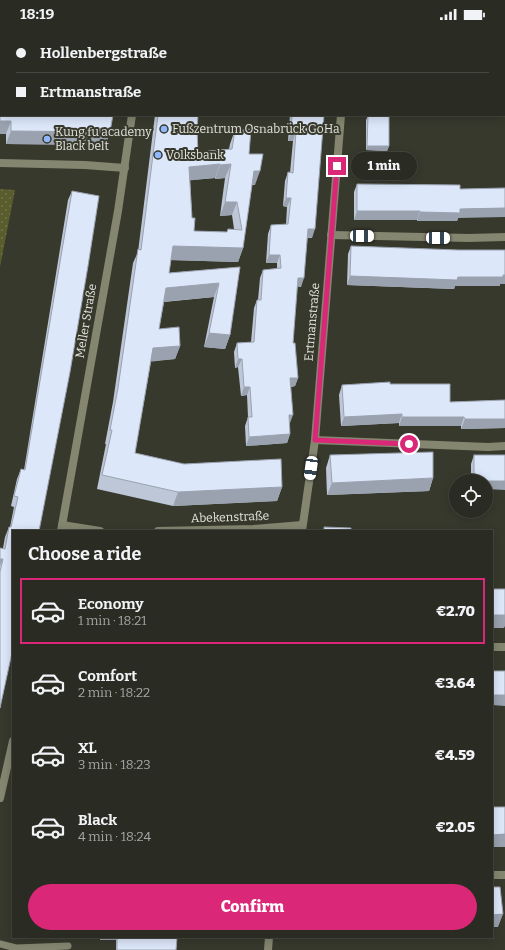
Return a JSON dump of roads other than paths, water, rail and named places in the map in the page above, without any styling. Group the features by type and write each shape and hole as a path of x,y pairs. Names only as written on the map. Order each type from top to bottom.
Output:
{"street":[{"name":"Meller Straße","path":"61,528 118,211 132,116"},
{"name":"Ertmanstraße","path":"302,528 315,440 341,116"},
{"path":"0,163 85,165 125,168"},
{"path":"331,235 469,238 505,237"},
{"path":"315,440 488,447 505,446"},
{"path":"61,528 87,530"},
{"name":"Abekenstraße","path":"206,530 302,528"},
{"path":"493,647 505,647"},
{"path":"0,798 12,745"},
{"path":"493,875 505,875"},
{"path":"268,950 269,938"}],"lane":[{"path":"0,944 16,948 68,946"}],"place":[{"name":"Fußzentrum Osnabrück GoHa","path":"164,129"},
{"name":"Kung fu academy Black belt","path":"47,139"},
{"name":"Volksbank","path":"158,155"}]}
